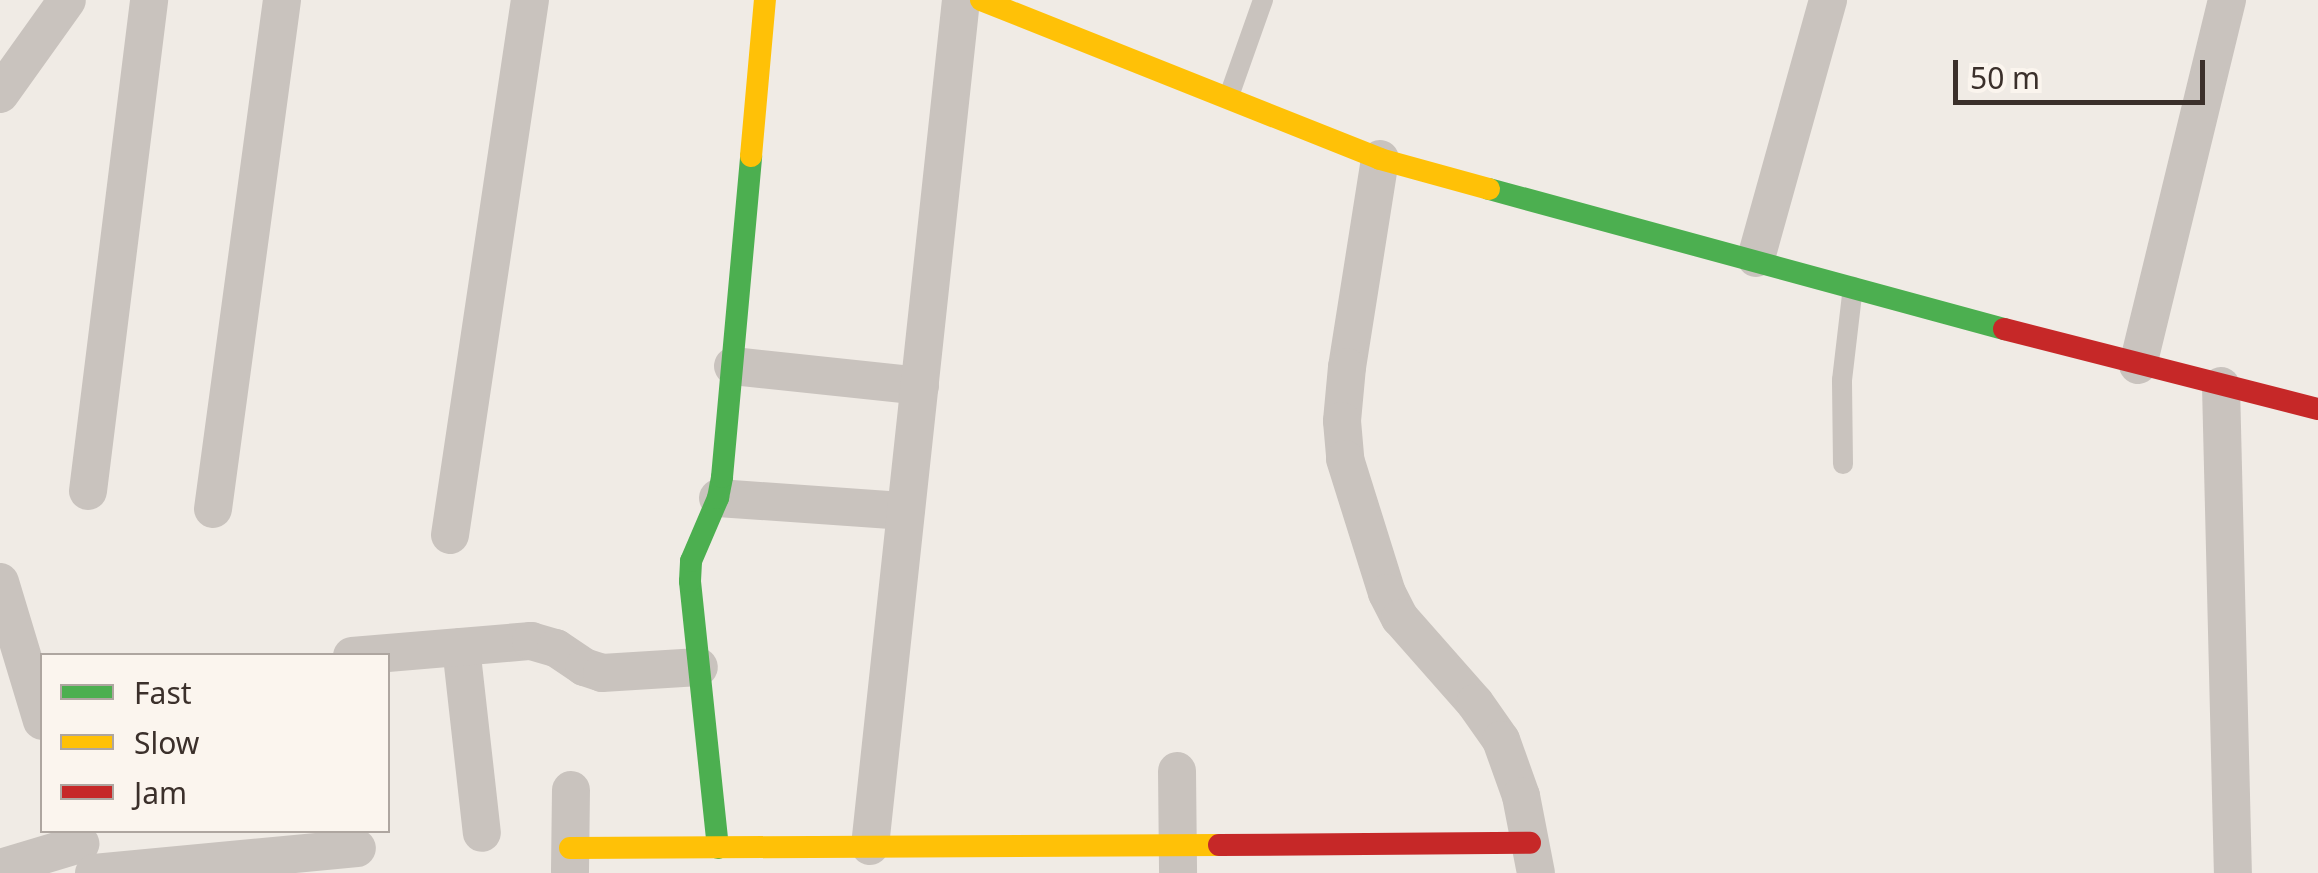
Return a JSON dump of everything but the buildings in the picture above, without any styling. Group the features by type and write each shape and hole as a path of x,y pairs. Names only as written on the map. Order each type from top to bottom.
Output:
{"street":[{"path":"0,94 67,0"},
{"path":"88,491 149,0"},
{"path":"213,509 282,0"},
{"path":"450,535 530,0"},
{"path":"718,848 692,560 718,498 765,0"},
{"path":"870,846 961,0"},
{"path":"981,0 1380,158 2138,365 2318,409"},
{"path":"1756,258 1828,0"},
{"path":"2138,365 2226,0"},
{"path":"571,790 570,861 718,848 813,860 870,846 932,860 1533,858 1521,796 1501,740 1476,703 1418,644 1387,593 1345,459 1342,421 1346,367 1380,158"},
{"path":"732,366 920,386"},
{"path":"2222,386 2232,873"},
{"path":"718,498 906,511"},
{"path":"0,582 36,679 40,707"},
{"path":"388,653 532,642 556,648 584,667 602,673 699,667"},
{"path":"460,647 482,833"},
{"path":"1177,771 1178,859"},
{"path":"0,868 85,855 220,844 357,848"}],"lane":[{"path":"1228,98 1262,0"},
{"path":"1844,464 1842,380 1853,286"}],"traffic: fast":[{"path":"718,848 690,581 691,561 718,498 722,477 751,156"},
{"path":"1489,189 2004,329"}],"traffic: slow":[{"path":"751,156 765,0"},
{"path":"981,0 1380,159 1489,189"},
{"path":"570,848 1219,845"}],"traffic: jam":[{"path":"2004,329 2318,409"},
{"path":"1219,845 1530,843"}]}
